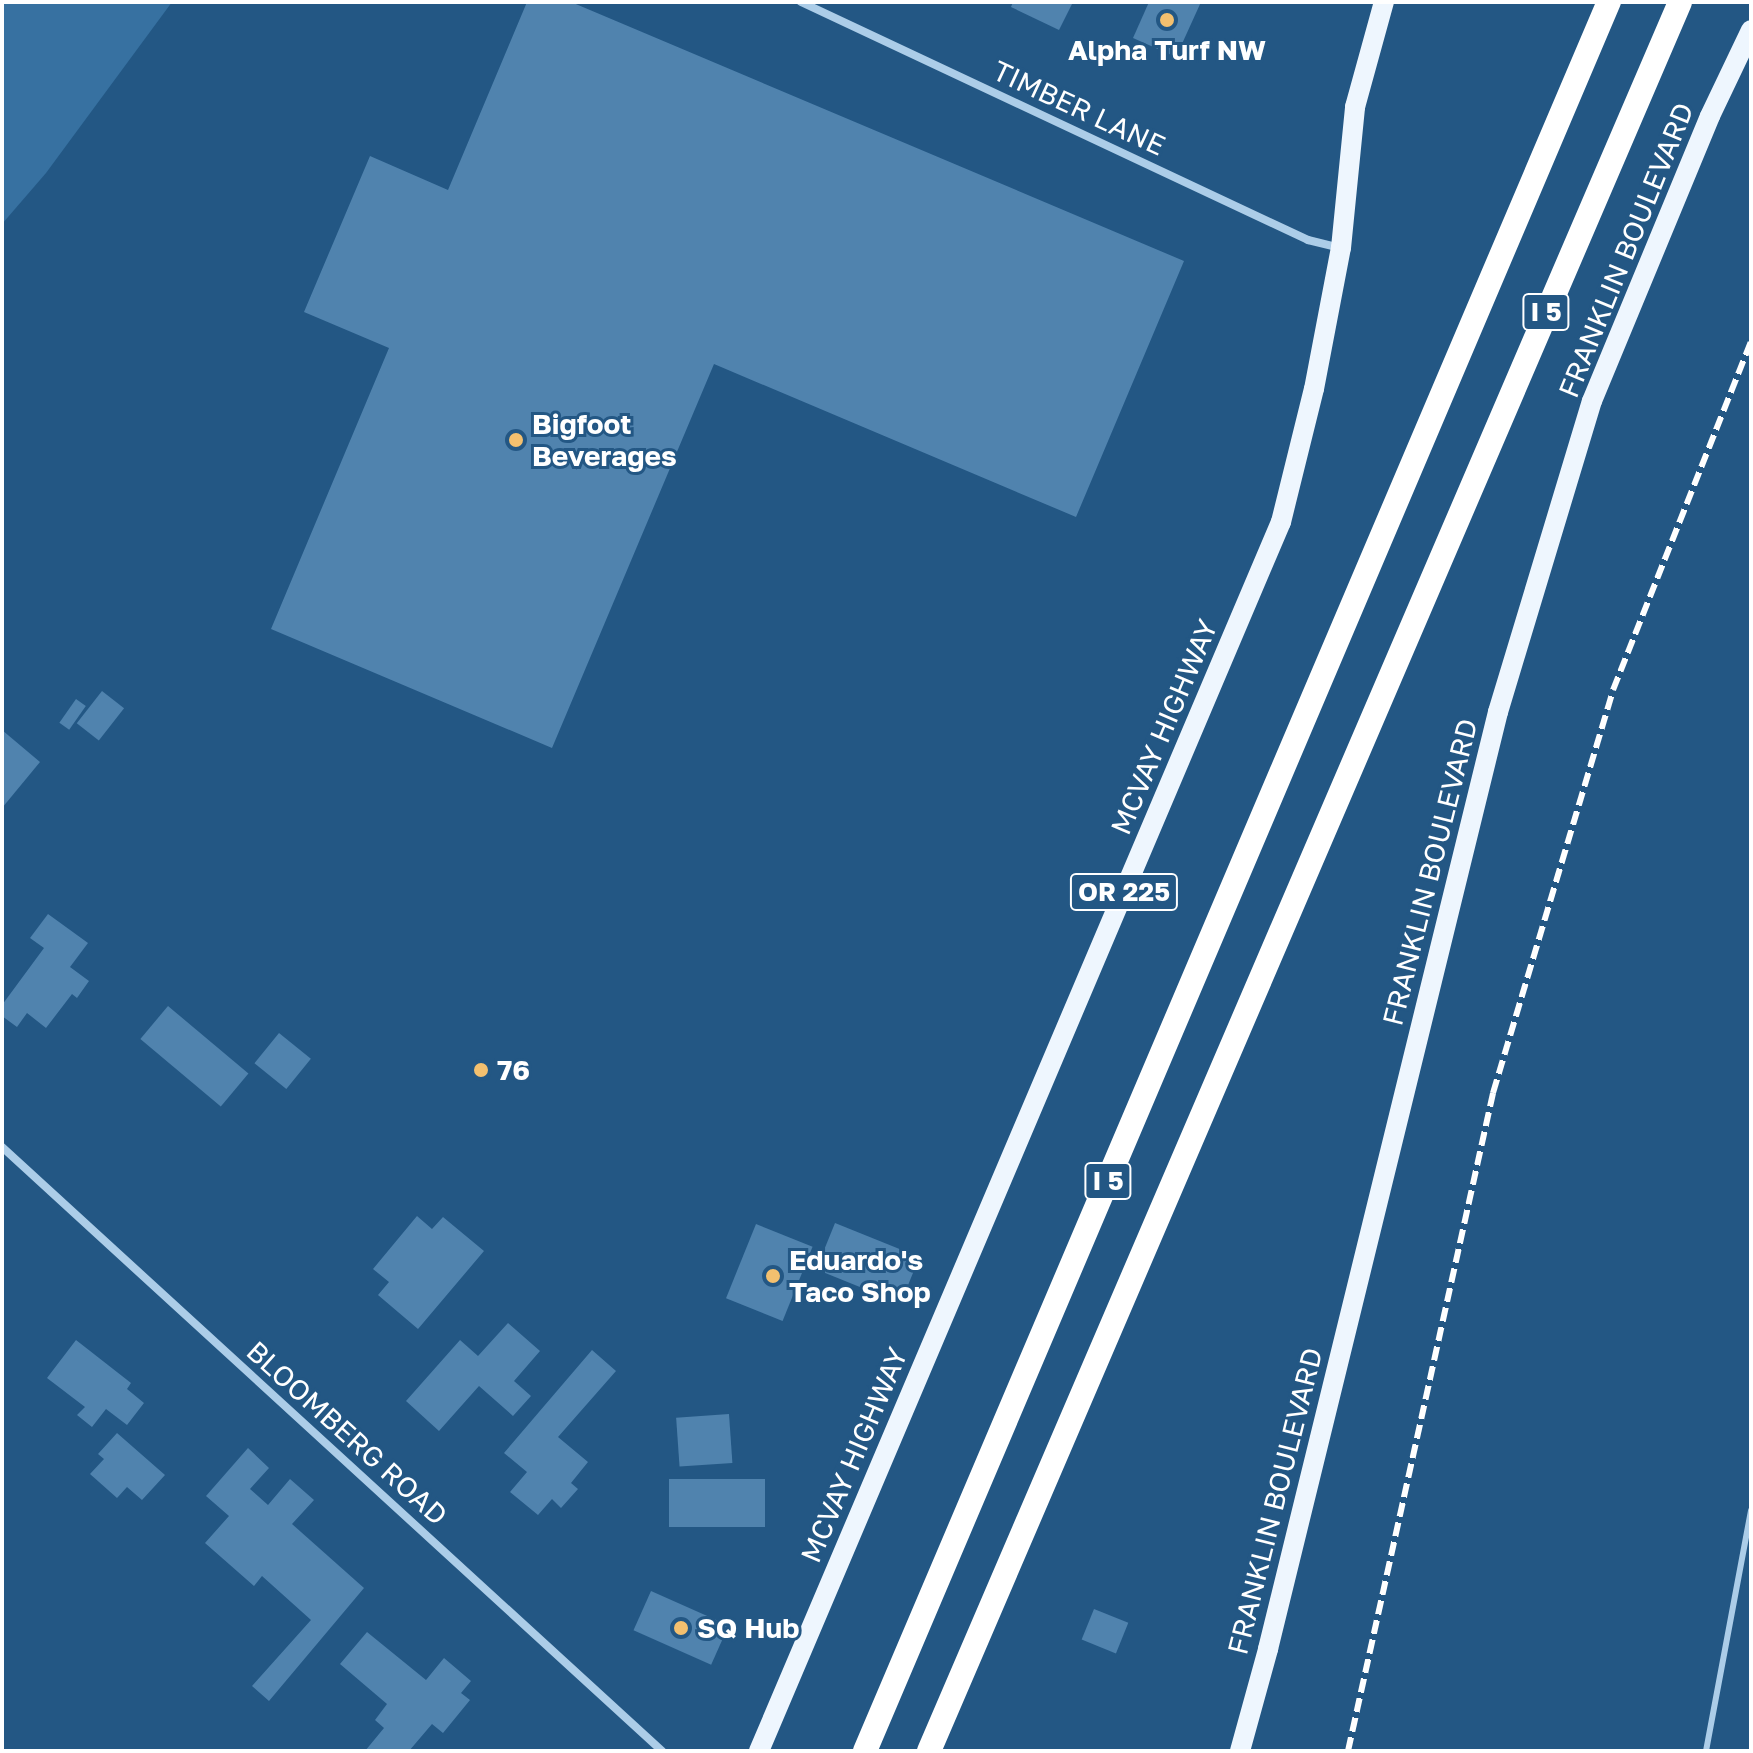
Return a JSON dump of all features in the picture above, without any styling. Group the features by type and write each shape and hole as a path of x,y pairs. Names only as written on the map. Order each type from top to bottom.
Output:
{"highway":[{"name":"I 5","path":"865,1751 1609,2"},
{"name":"I 5","path":"929,1751 1680,2"}],"main road":[{"name":"MCVAY HIGHWAY","path":"759,1751 1281,522 1314,389 1341,248 1355,107 1384,2"},
{"name":"FRANKLIN BOULEVARD","path":"1240,1751 1268,1649 1502,697 1592,401 1710,116 1751,30"}],"street":[{"name":"TIMBER LANE","path":"801,2 1308,240 1341,248"},
{"name":"BLOOMBERG ROAD","path":"2,1147 662,1751"}],"lane":[{"path":"1706,1751 1751,1510"}],"shaded area":[{"path":"2,2 172,2 46,173 2,224"}],"building":[{"name":"Bigfoot Beverages","path":"527,2 571,2 1184,261 1076,517 714,364 552,748 271,629 389,348 304,312 370,156 448,190"},
{"path":"1013,2 1073,2 1059,30 1011,7"},
{"name":"Alpha Turf NW","path":"1149,2 1201,2 1176,57 1133,38"},
{"path":"102,691 124,708 99,741 77,723"},
{"path":"76,699 86,706 69,730 59,723"},
{"path":"2,730 40,762 2,808"},
{"path":"48,914 88,943 70,967 89,981 77,998 72,994 46,1028 27,1013 17,1027 2,1016 2,1005 44,948 30,938"},
{"path":"168,1006 248,1073 221,1106 140,1039"},
{"path":"279,1033 311,1059 286,1089 254,1063"},
{"path":"417,1216 432,1229 443,1217 484,1251 418,1329 378,1295 389,1282 373,1269"},
{"path":"835,1223 919,1257 901,1303 816,1269"},
{"path":"756,1224 813,1247 783,1321 726,1298"},
{"path":"508,1323 540,1351 514,1381 531,1396 513,1416 479,1386 439,1431 406,1401 460,1340 478,1356"},
{"path":"76,1340 131,1383 127,1389 144,1403 127,1425 106,1409 92,1427 77,1415 85,1407 47,1378"},
{"path":"592,1350 616,1371 558,1437 588,1462 571,1483 578,1489 561,1508 552,1499 538,1515 510,1492 527,1472 504,1453"},
{"path":"729,1414 732,1463 680,1467 676,1418"},
{"path":"117,1433 165,1475 142,1500 127,1487 117,1498 90,1474 104,1459 98,1454"},
{"path":"248,1448 269,1468 250,1489 268,1505 290,1479 314,1500 292,1524 364,1588 269,1701 252,1686 311,1620 262,1576 254,1586 205,1543 229,1516 206,1496"},
{"path":"669,1479 765,1479 765,1527 669,1527"},
{"name":"SQ Hub","path":"651,1591 729,1626 711,1665 634,1630"},
{"path":"1094,1609 1128,1623 1116,1653 1082,1640"},
{"path":"367,1632 426,1680 444,1658 471,1681 461,1693 470,1700 443,1733 432,1724 409,1751 365,1751 384,1728 375,1720 387,1704 340,1664"}],"railway":[{"path":"1348,1751 1493,1093 1613,690 1751,342"}],"place":[{"name":"Alpha Turf NW","path":"1167,20"},
{"name":"Bigfoot Beverages","path":"516,440"},
{"name":"76","path":"481,1070"},
{"name":"Eduardo's Taco Shop","path":"773,1276"},
{"name":"SQ Hub","path":"681,1628"}]}
